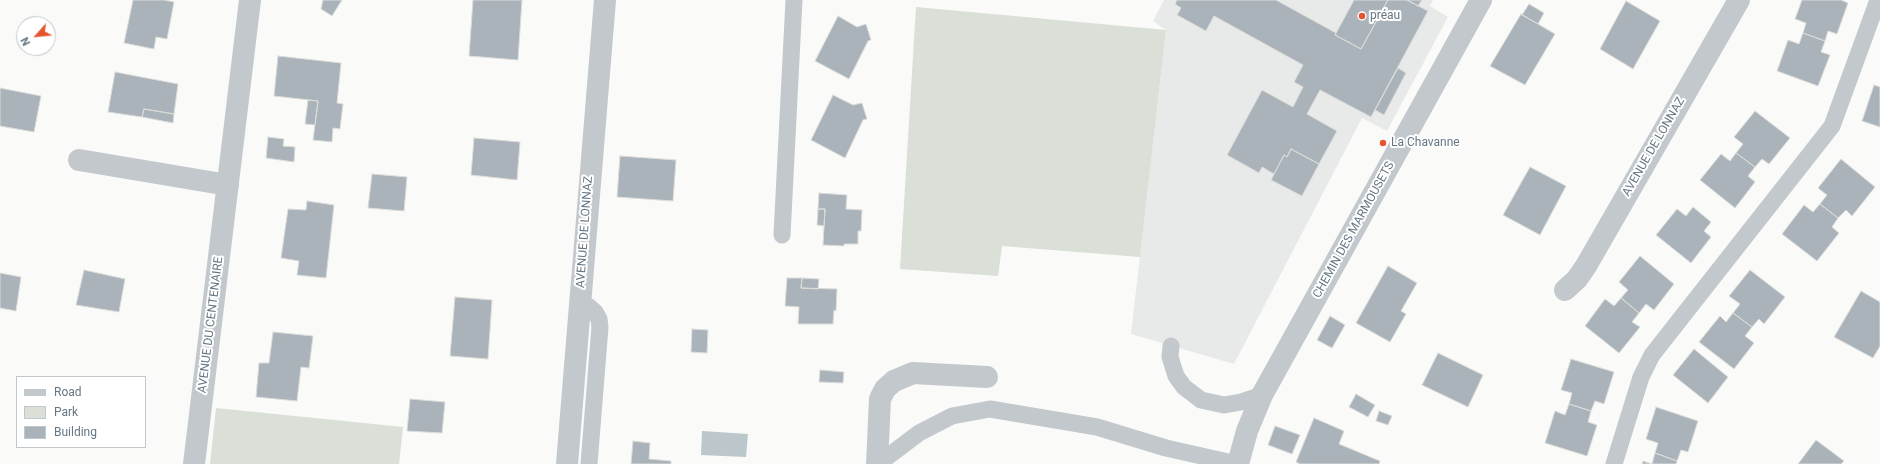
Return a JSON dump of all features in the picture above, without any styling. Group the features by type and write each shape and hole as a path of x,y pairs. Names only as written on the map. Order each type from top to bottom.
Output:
{"street":[{"name":"AVENUE DU CENTENAIRE","path":"194,464 250,0"},
{"name":"AVENUE DE LONNAZ","path":"567,464 605,0"},
{"name":"CHEMIN DES MARMOUSETS","path":"1238,464 1247,431 1262,394 1480,0"},
{"name":"AVENUE DE LONNAZ","path":"1565,290 1577,279 1586,266 1738,0"},
{"path":"79,160 228,185"},
{"path":"878,464 880,399 885,389 894,381 913,373 987,377"}],"lane":[{"path":"782,235 794,0"},
{"path":"1614,464 1641,377 1652,355 1832,126 1878,0"},
{"path":"580,304 588,306 595,312 599,319 600,327 589,464"},
{"path":"1171,346 1170,357 1176,376 1184,387 1201,400 1224,405 1241,402 1262,394"},
{"path":"878,464 919,433 952,416 990,409 1097,427 1166,448 1238,464"}],"shaded area":[{"path":"1164,0 1433,0 1430,6 1448,17 1387,131 1362,118 1234,364 1131,334 1166,30 1153,21"},
{"path":"702,431 748,434 746,457 701,455"}],"green space":[{"path":"916,7 1166,30 1140,257 1002,246 998,276 900,269"},
{"path":"216,408 403,427 399,464 210,464"}],"building":[{"path":"133,0 164,0 174,2 167,39 156,37 154,49 124,43"},
{"path":"323,0 342,0 332,16 321,9"},
{"path":"473,0 522,0 518,60 469,56"},
{"path":"1177,0 1276,0 1336,33 1335,35 1361,49 1388,0 1407,0 1428,11 1371,117 1320,90 1307,114 1337,131 1319,164 1291,149 1287,157 1284,155 1274,174 1262,167 1259,173 1227,155 1262,90 1293,107 1303,87 1294,82 1303,65 1214,16 1206,31 1177,15 1181,8 1175,4"},
{"name":"préau","path":"1354,0 1388,0 1361,49 1335,35"},
{"name":"préau","path":"1407,0 1422,0 1418,6"},
{"path":"1802,0 1841,0 1848,3 1837,34 1828,31 1825,41 1803,33 1806,23 1795,19"},
{"path":"1626,1 1660,21 1633,69 1600,49"},
{"path":"1529,4 1544,13 1538,24 1522,15"},
{"path":"1521,14 1555,34 1525,85 1490,66"},
{"path":"838,16 857,27 866,24 871,40 868,41 849,79 815,61"},
{"path":"1803,33 1825,41 1821,52 1830,55 1818,86 1777,71 1788,40 1799,44"},
{"path":"278,56 341,63 337,103 343,104 340,129 333,128 332,142 313,140 318,101 274,96"},
{"path":"1398,68 1406,73 1384,115 1375,110"},
{"path":"115,72 178,84 174,114 144,109 142,117 108,112"},
{"path":"1874,85 1880,87 1880,127 1862,121"},
{"path":"0,88 41,96 34,132 0,126"},
{"path":"833,95 853,105 862,103 867,119 863,120 845,158 811,140"},
{"path":"308,100 318,101 315,125 305,124"},
{"path":"144,109 174,114 173,123 142,117"},
{"path":"1755,111 1790,138 1769,164 1762,159 1755,167 1736,153 1743,144 1734,137"},
{"path":"268,137 284,139 283,146 295,147 294,162 266,158"},
{"path":"474,138 520,142 517,180 471,175"},
{"path":"1291,149 1319,164 1302,196 1271,180 1284,155 1287,157"},
{"path":"1736,153 1755,167 1748,176 1755,182 1735,208 1700,180 1721,154 1730,161"},
{"path":"620,156 676,160 673,201 617,197"},
{"path":"1841,159 1875,187 1852,216 1846,210 1838,218 1820,204 1827,195 1818,188"},
{"path":"1530,167 1566,186 1540,235 1503,215"},
{"path":"372,174 407,177 404,211 368,208"},
{"path":"819,193 847,195 846,209 862,210 861,231 858,231 858,244 844,244 844,246 823,245 825,209 818,209"},
{"path":"307,201 334,205 326,278 297,275 299,261 281,258 288,209 306,210"},
{"path":"1820,204 1838,218 1832,227 1839,233 1817,261 1782,234 1804,205 1813,212"},
{"path":"1693,207 1711,222 1704,231 1711,237 1691,263 1656,235 1677,209 1686,216"},
{"path":"818,209 825,209 824,226 817,225"},
{"path":"1640,256 1674,284 1654,310 1646,304 1639,313 1621,298 1628,290 1619,282"},
{"path":"1388,266 1417,283 1401,311 1406,314 1390,342 1356,323"},
{"path":"84,270 125,279 119,312 76,305"},
{"path":"1750,270 1785,297 1764,324 1759,319 1752,327 1733,313 1740,304 1729,296"},
{"path":"0,273 21,277 16,311 0,308"},
{"path":"787,278 802,278 801,288 837,289 836,311 834,310 833,324 798,324 799,307 785,306"},
{"path":"802,278 819,279 818,289 801,288"},
{"path":"1861,291 1880,302 1880,346 1873,358 1834,337"},
{"path":"455,297 492,300 488,359 450,356"},
{"path":"1621,298 1639,313 1632,322 1640,327 1619,353 1585,326 1605,299 1614,306"},
{"path":"1733,313 1752,327 1745,336 1754,343 1734,369 1699,342 1720,316 1726,322"},
{"path":"1330,316 1345,325 1332,348 1317,340"},
{"path":"692,329 708,330 707,353 691,352"},
{"path":"273,332 313,336 309,368 301,367 297,401 256,397 259,363 269,363"},
{"path":"1694,349 1728,377 1708,403 1673,375"},
{"path":"1438,353 1483,375 1468,407 1422,385"},
{"path":"1571,359 1614,372 1604,404 1595,401 1591,411 1569,404 1572,393 1561,390"},
{"path":"820,370 844,372 843,383 819,382"},
{"path":"1356,394 1375,405 1368,417 1349,407"},
{"path":"410,399 445,402 442,433 407,431"},
{"path":"1569,404 1591,411 1588,422 1597,425 1587,456 1545,443 1555,411 1565,415"},
{"path":"1656,407 1698,421 1688,452 1681,450 1677,461 1655,453 1658,443 1646,439"},
{"path":"1379,411 1392,416 1388,425 1376,421"},
{"path":"1314,418 1344,431 1339,444 1380,461 1379,464 1300,464 1296,462"},
{"path":"1275,426 1300,435 1292,454 1268,445"},
{"path":"1816,440 1844,461 1841,464 1798,464"},
{"path":"633,441 650,443 649,459 671,461 671,464 631,464"},
{"path":"1655,453 1677,461 1676,464 1652,464"},
{"path":"1643,461 1652,464 1642,464"}],"place":[{"name":"préau","path":"1362,16"},
{"name":"La Chavanne","path":"1383,143"}]}
